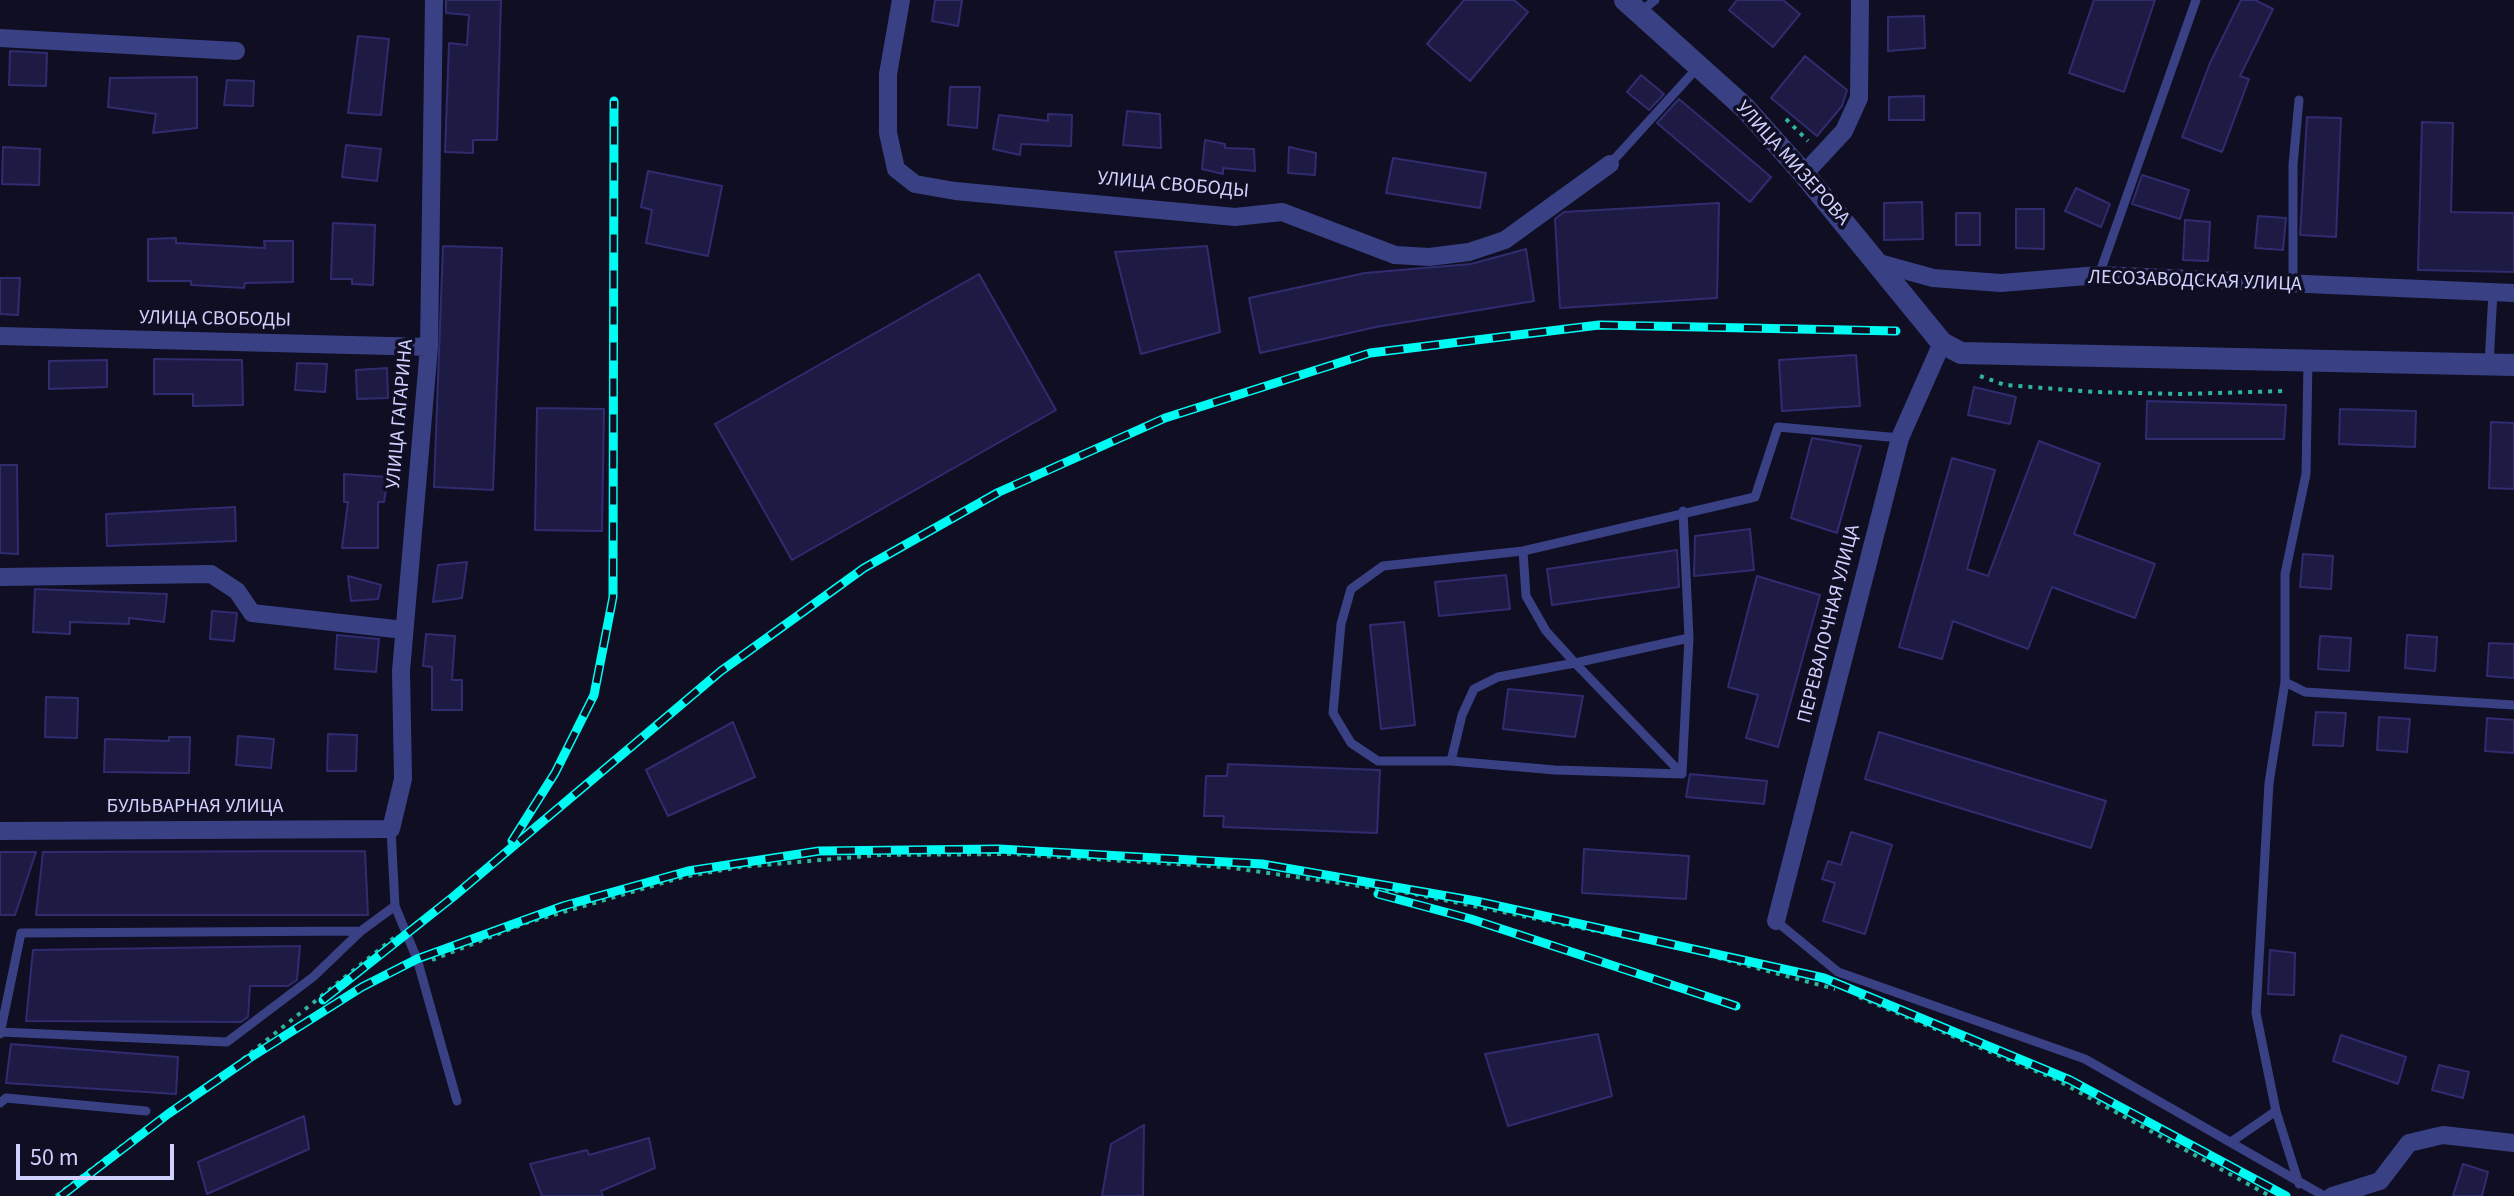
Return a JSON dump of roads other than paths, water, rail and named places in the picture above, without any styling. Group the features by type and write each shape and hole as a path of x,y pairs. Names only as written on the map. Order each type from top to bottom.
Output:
{"street":[{"name":"УЛИЦА ГАГАРИНА","path":"391,829 403,779 401,671 429,347 434,0"},
{"name":"УЛИЦА СВОБОДЫ","path":"901,0 888,74 888,133 896,169 915,184 955,191 1235,217 1282,212 1395,255 1429,257 1469,252 1505,240 1610,164"},
{"path":"1804,174 1844,131 1859,98 1860,0"},
{"name":"УЛИЦА МИЗЕРОВА","path":"1640,4 1699,66 1745,108 1804,174 1942,343"},
{"path":"0,38 236,51"},
{"name":"ЛЕСОЗАВОДСКАЯ УЛИЦА","path":"1879,263 1933,278 2001,283 2099,275 2293,286 2514,293"},
{"name":"УЛИЦА СВОБОДЫ","path":"0,336 429,347"},
{"path":"1942,343 1961,353 2514,365"},
{"name":"ПЕРЕВАЛОЧНАЯ УЛИЦА","path":"1776,921 1900,438 1942,343"},
{"path":"0,577 211,574 237,591 252,613 404,630"},
{"name":"БУЛЬВАРНАЯ УЛИЦА","path":"0,831 391,829"},
{"path":"2332,1196 2380,1181 2409,1143 2443,1135 2514,1143"}],"lane":[{"path":"2099,275 2196,0"},
{"path":"1610,164 1699,66"},
{"path":"2293,286 2293,165 2299,100"},
{"path":"2489,364 2493,292"},
{"path":"2299,1184 2276,1111 2256,1013 2269,783 2285,682 2285,574 2306,474 2308,359"},
{"path":"1682,774 1451,761 1378,761 1351,743 1333,713 1341,624 1351,589 1383,566 1523,551 1683,511 1755,497 1778,427 1900,438"},
{"path":"1682,774 1689,638 1683,511"},
{"path":"1523,551 1526,596 1546,631 1682,774"},
{"path":"1451,761 1462,715 1474,689 1498,677 1689,638"},
{"path":"2285,682 2305,692 2514,705"},
{"path":"391,829 395,906 407,929 419,965 457,1101"},
{"path":"361,931 21,933 0,1033 227,1042 313,977 361,931 395,906"},
{"path":"1776,921 1838,972 2085,1059 2324,1196"},
{"path":"0,1103 6,1098 146,1111"},
{"path":"2231,1142 2276,1111"}],"railway":[{"path":"512,841 555,773 594,695 613,597 614,101"},
{"path":"323,1000 453,897 721,671 864,568 999,492 1165,418 1370,353 1599,325 1896,331"},
{"path":"61,1196 168,1114 248,1059 362,987 417,959 563,906 688,871 819,851 999,849 1262,864 1476,901 1824,978 2070,1080 2286,1196"},
{"path":"1378,894 1471,919 1736,1006"}]}
